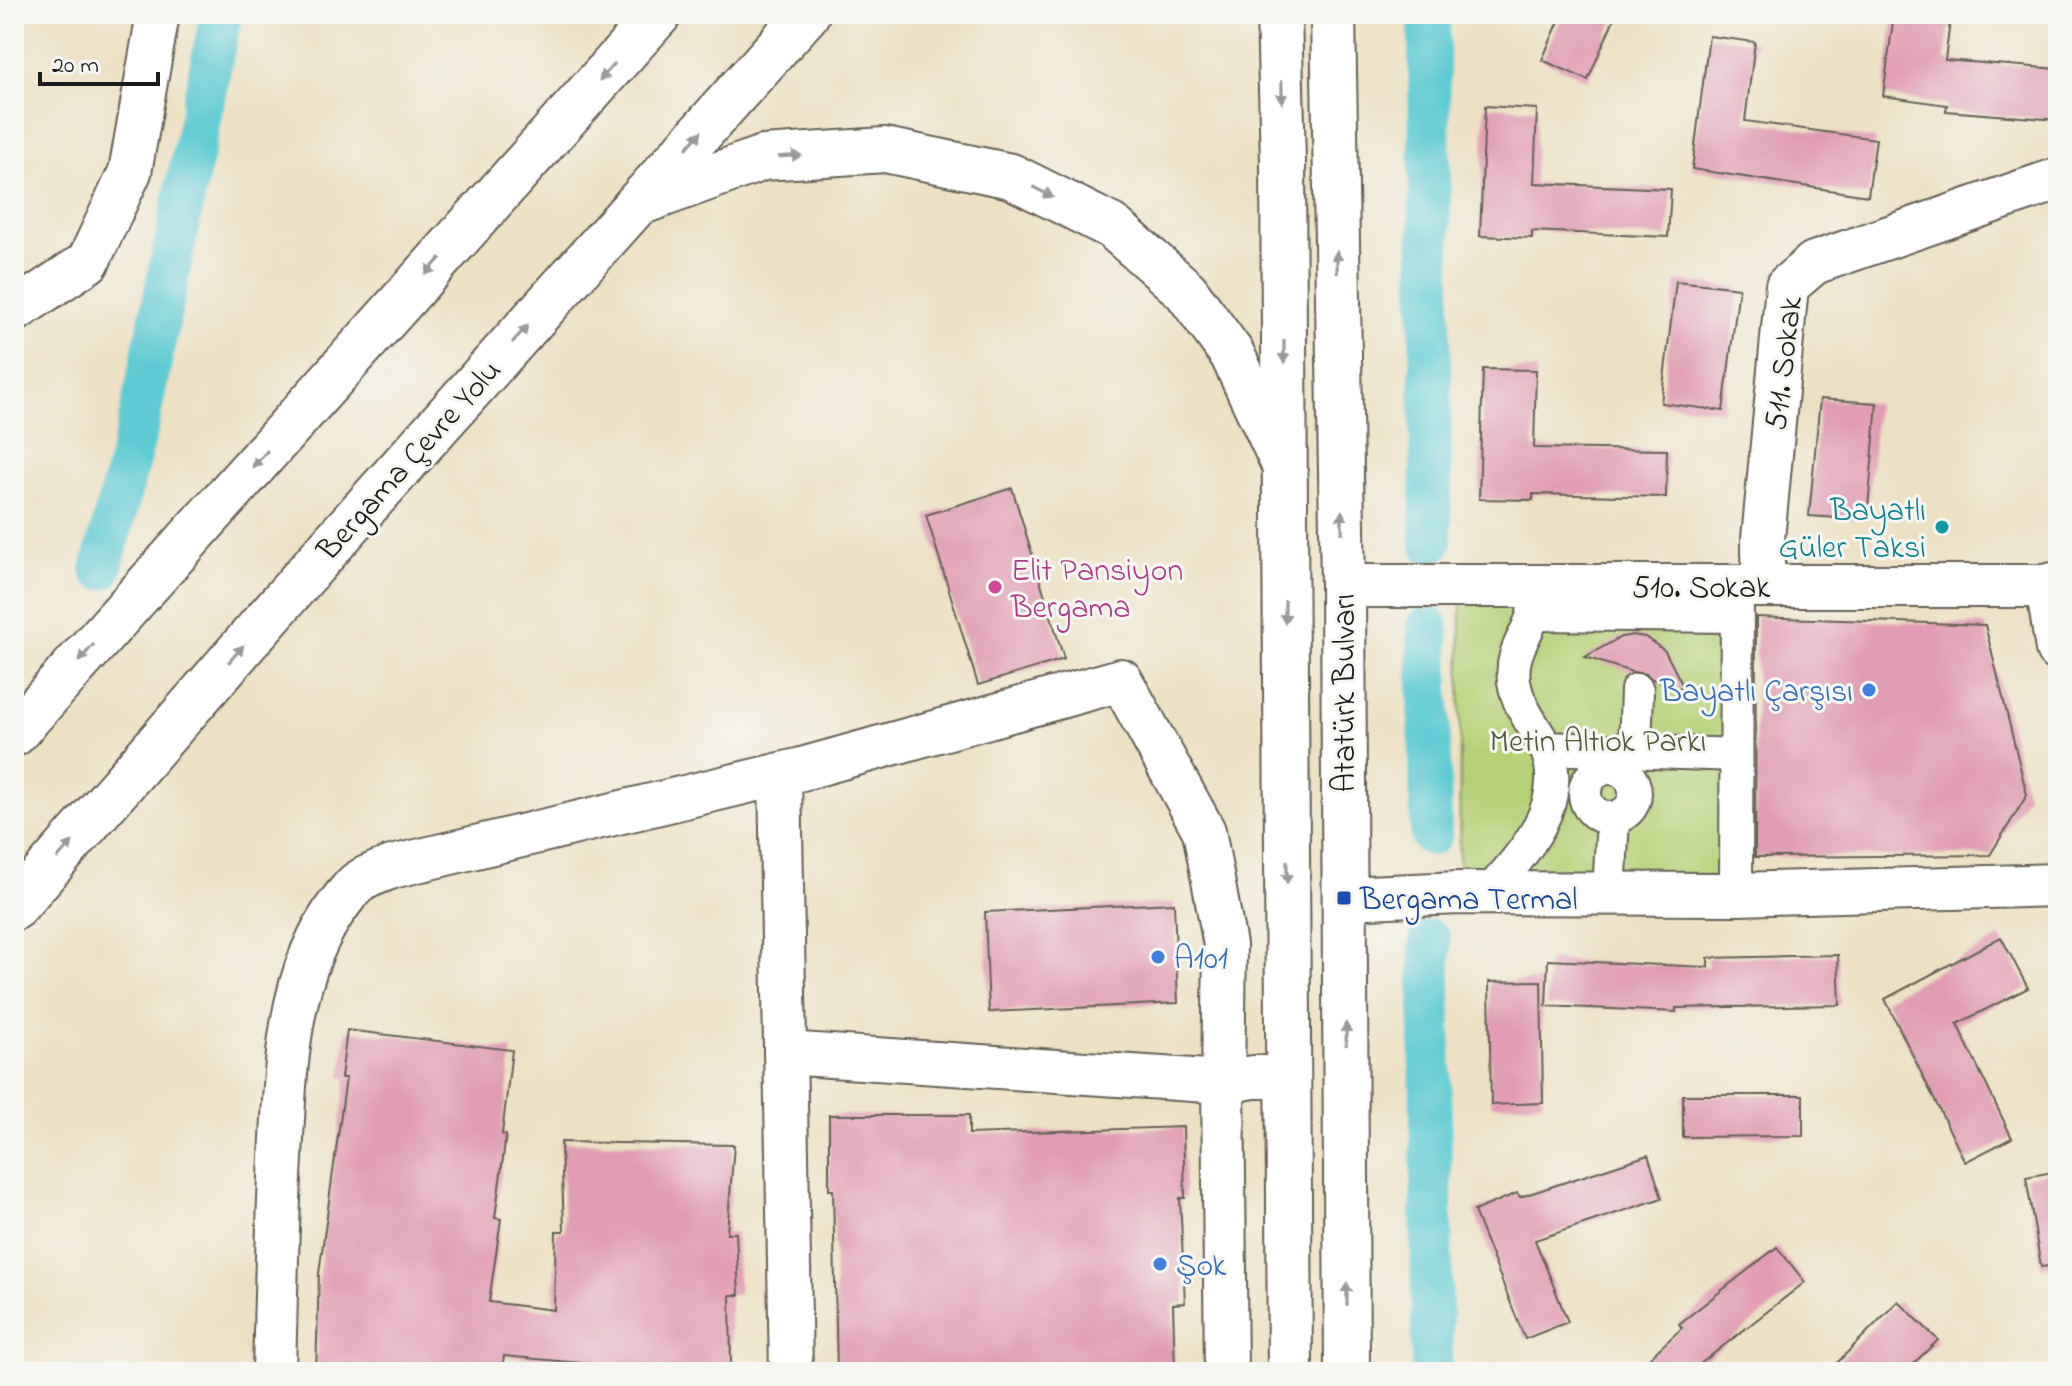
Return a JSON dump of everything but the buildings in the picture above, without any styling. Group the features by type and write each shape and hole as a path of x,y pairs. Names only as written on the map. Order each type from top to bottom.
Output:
{"main road":[{"path":"14,734 659,14"},
{"name":"Bergama Çevre Yolu","path":"14,908 335,541 807,14"},
{"name":"Atatürk Bulvarı","path":"1279,14 1290,1372"},
{"name":"Atatürk Bulvarı","path":"1333,14 1343,586 1347,1372"},
{"path":"636,204 763,158 885,150 1011,176 1113,227 1186,291 1232,354 1284,465"},
{"path":"2053,585 2058,649"}],"street":[{"path":"14,311 88,262 130,172 158,14"},
{"name":"511. Sokak","path":"1745,596 1763,539 1787,286 1814,263 2058,179"},
{"name":"510. Sokak","path":"1343,586 1535,600 2053,585"},
{"path":"1736,894 1736,755 1745,596"},
{"path":"1488,893 1535,837 1551,792 1552,763 1529,723 1514,682 1514,664 1520,639 1535,600"},
{"path":"274,1372 278,1208 287,1048 304,972 327,923 356,884 392,867 780,775 1121,680 1204,831 1225,945 1226,1372"},
{"path":"1610,748 1631,780 1635,796 1627,811 1613,818 1605,818 1590,809 1585,794 1589,778 1610,748 1637,690"},
{"path":"1545,748 1736,755"},
{"path":"780,775 791,1372"},
{"path":"1551,792 1585,794"},
{"path":"1609,894 1613,818"},
{"path":"1344,898 1488,893 1736,894 2058,885"},
{"path":"785,1053 1223,1082 1254,1077 1288,1077"}],"green space":[{"name":"Metin Altıok Parkı","path":"1461,586 1737,587 1736,894 1459,893"}],"waterway":[{"path":"101,569 138,426 221,14"},
{"path":"1429,14 1431,543"},
{"path":"1428,627 1431,835"},
{"path":"1430,940 1432,1372"}],"place":[{"name":"Bayatlı Güler Taksi","path":"1942,527"},
{"name":"Elit Pansiyon Bergama","path":"995,587"},
{"name":"Bayatlı Çarşısı","path":"1869,690"},
{"name":"Bergama Termal","path":"1344,898"},
{"name":"A101","path":"1158,957"},
{"name":"Şok","path":"1160,1264"}]}
